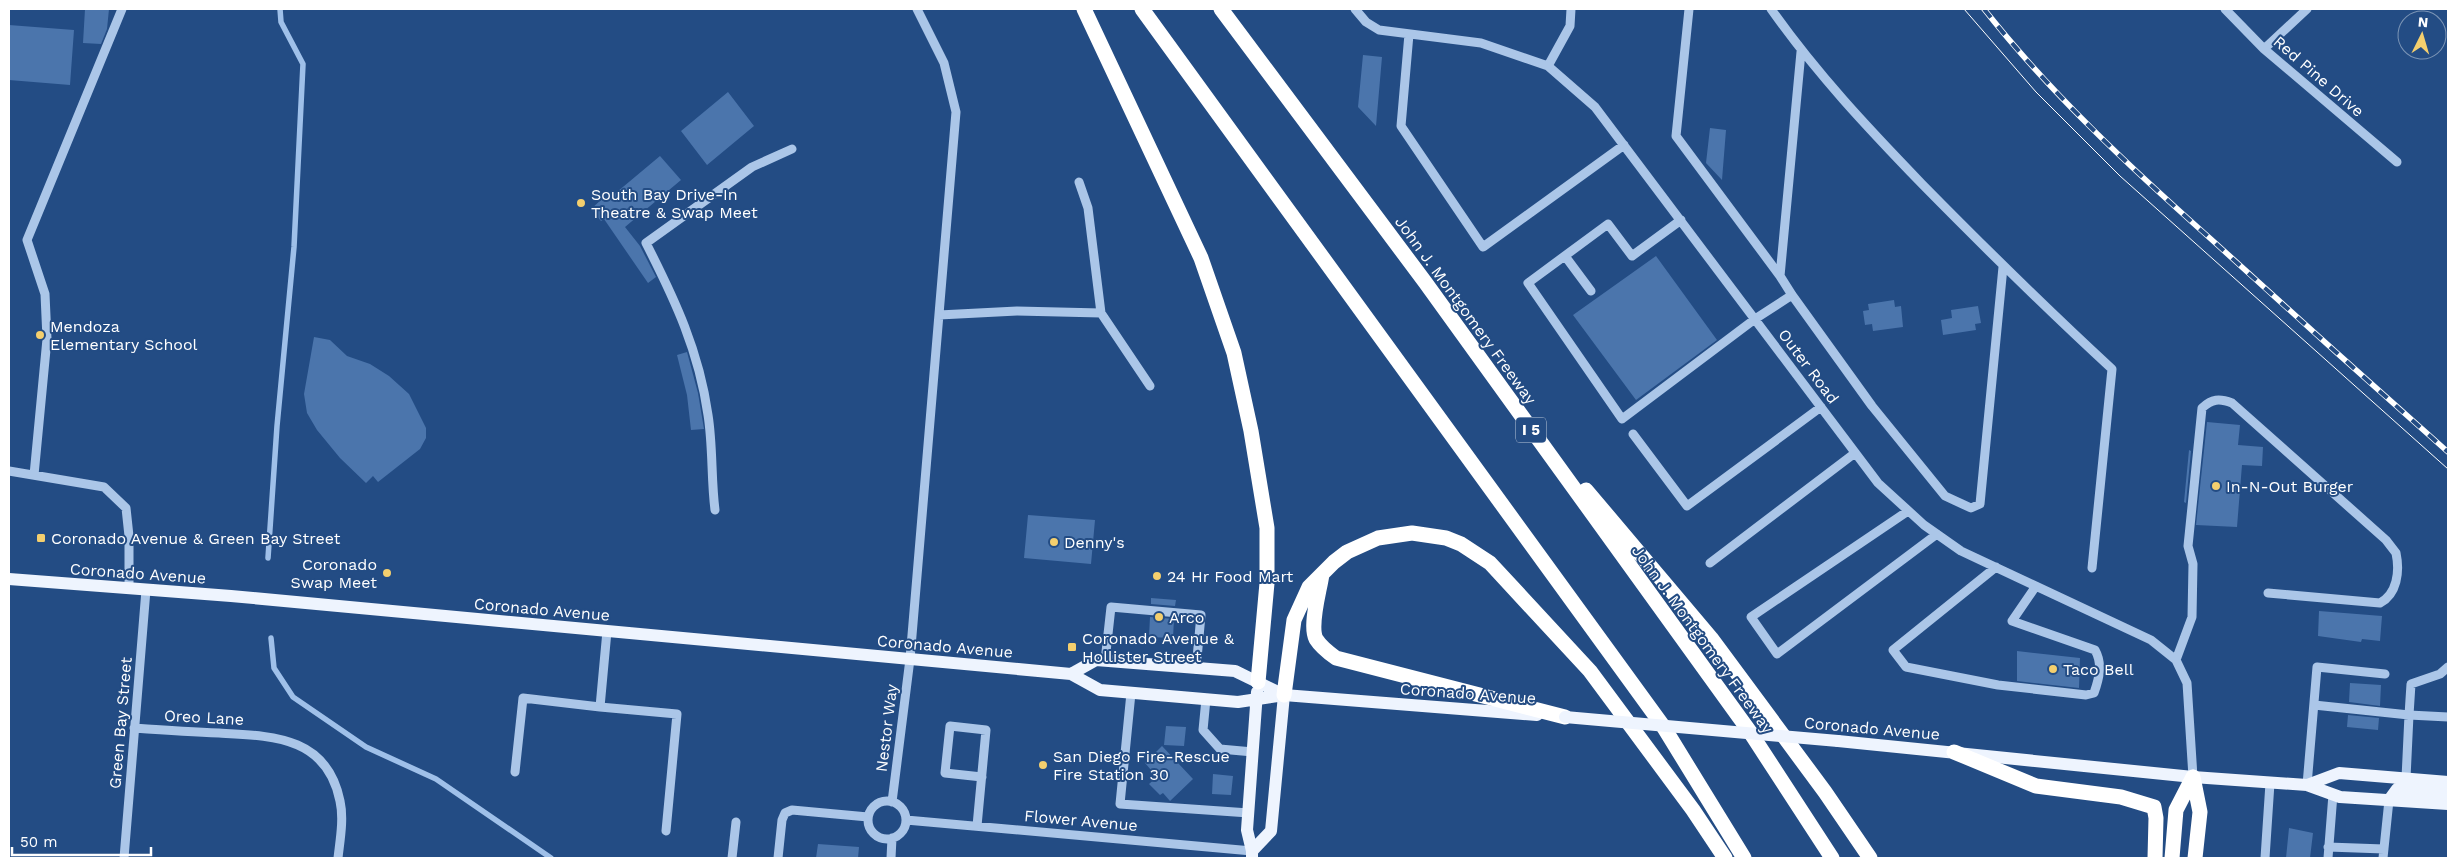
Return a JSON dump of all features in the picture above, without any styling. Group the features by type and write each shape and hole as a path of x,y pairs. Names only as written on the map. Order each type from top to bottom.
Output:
{"highway":[{"path":"1084,9 1201,258 1234,353 1252,431 1267,528 1267,583 1258,682"},
{"path":"1142,9 1663,726 1744,858"},
{"name":"John J. Montgomery Freeway","path":"1221,9 1425,282 1750,732 1832,858"},
{"path":"1503,391 1710,638 1819,785 1870,858"},
{"path":"1284,695 1294,620 1309,587 1334,562 1362,544 1395,535 1412,533 1446,538 1476,553 1490,563 1590,671 1693,810 1725,858"},
{"path":"1322,574 1314,625 1315,638 1324,649 1336,658 1565,717"},
{"path":"1954,752 2036,786 2121,797 2154,807 2156,818 2156,858"},
{"path":"2172,858 2176,810 2193,777"},
{"path":"2193,777 2200,812 2195,858"}],"main road":[{"name":"Coronado Avenue","path":"9,579 129,588 1071,674 1100,690 1131,693 1238,702 1284,695 1565,717 1954,752 2193,777 2307,785 2334,794 2448,804"},
{"name":"Coronado Avenue","path":"1071,674 1096,660 1235,671 1284,695"},
{"path":"1252,854 1247,830 1258,682"},
{"path":"1252,854 1271,831 1284,695"},
{"name":"Coronado Avenue","path":"2307,785 2339,773 2448,782"},
{"path":"2389,800 2397,789 2448,793"}],"street":[{"path":"34,475 47,339 46,294 27,240 122,9"},
{"name":"Nestor Way","path":"892,802 910,659 956,112 944,63 917,9"},
{"name":"Outer Road","path":"1355,9 1366,22 1379,30 1481,43 1548,66 1595,107 1878,483 1908,511 1961,550 2151,640 2176,660 2187,682 2193,777"},
{"path":"1548,66 1570,26 1571,9"},
{"path":"1689,9 1676,136 1780,276 1872,406 1944,496 1971,508 1980,504 2003,267"},
{"path":"1771,9 1801,52 1848,108 2003,267 2112,369 2092,568"},
{"name":"Red Pine Drive","path":"2225,9 2264,48 2397,162"},
{"path":"2264,48 2307,9"},
{"path":"1410,34 1401,126 1483,247 1624,145"},
{"path":"1780,276 1801,52"},
{"path":"715,510 709,417 702,377 678,306 646,243 752,167 792,149"},
{"path":"1080,182 1088,208 1101,313 1150,386"},
{"path":"1680,220 1632,256 1608,224 1528,283 1622,419 1755,319 1792,295"},
{"path":"1565,256 1591,291"},
{"path":"939,314 1017,311 1101,313"},
{"path":"2176,660 2192,617 2193,564 2188,546 2202,408 2214,400 2221,399 2232,403 2386,540 2396,553 2394,592 2380,604 2268,593"},
{"path":"1633,434 1687,506 1821,408"},
{"path":"1710,563 1855,453"},
{"path":"9,471 104,487 126,508 129,536 129,588"},
{"path":"1908,511 1750,617 1777,654 1937,534"},
{"path":"1996,567 1893,650 1906,667 1998,685 2086,695 2094,693 2099,680 2100,660 2095,650 2012,621 2036,586"},
{"name":"Green Bay Street","path":"124,858 146,590"},
{"path":"1105,661 1111,607 1201,615 1196,669"},
{"path":"600,707 607,631"},
{"path":"2307,785 2317,667 2385,674"},
{"path":"2406,778 2411,684 2440,674 2448,667"},
{"path":"1131,693 1120,804 1249,813"},
{"path":"515,772 523,698 677,714 666,831"},
{"path":"1206,699 1203,730 1214,743 1220,749 1253,752"},
{"path":"2314,705 2448,717"},
{"path":"977,826 982,777 986,730 950,726 945,773 982,777"},
{"name":"Oreo Lane","path":"134,728 272,736 308,750 318,759 333,779 337,790 342,814 338,858"},
{"path":"2265,858 2270,783"},
{"path":"2328,858 2334,794"},
{"path":"2328,847 2383,854 2389,800"},
{"path":"879,802 892,802 903,809 906,820 902,832 892,838 880,838 869,824 868,817 870,811 879,802"},
{"path":"778,858 782,820 785,813 792,810 868,817"},
{"name":"Flower Avenue","path":"906,820 1252,854"},
{"path":"732,858 736,822"},
{"path":"891,858 892,838"}],"building":[{"path":"85,9 109,9 107,29 101,44 83,43"},
{"path":"9,25 74,30 70,85 9,80"},
{"path":"1363,55 1382,57 1376,126 1358,107"},
{"path":"728,92 754,126 707,165 681,131"},
{"path":"1710,128 1726,130 1722,180 1706,163"},
{"path":"660,156 681,180 625,227 640,246 656,277 648,283 604,219 601,221 591,209 602,199 605,202"},
{"path":"1656,256 1717,340 1636,400 1573,315"},
{"path":"1894,300 1895,307 1901,306 1903,327 1873,331 1872,324 1865,325 1863,311 1869,310 1868,304"},
{"path":"1978,306 1981,323 1975,324 1976,330 1943,335 1941,320 1952,318 1951,310"},
{"path":"314,337 330,340 347,356 370,364 389,376 409,394 426,428 426,438 420,449 378,482 373,476 366,483 340,458 317,430 307,413 304,394"},
{"path":"687,352 698,393 704,429 691,430 687,395 677,355"},
{"path":"2207,422 2240,425 2238,445 2263,447 2262,466 2242,465 2237,527 2196,525"},
{"path":"2189,450 2191,451 2186,503 2184,502"},
{"path":"1028,515 1095,520 1091,564 1024,558"},
{"path":"1151,598 1176,600 1175,606 1151,604"},
{"path":"2319,611 2382,616 2380,641 2362,639 2361,642 2318,636"},
{"path":"1150,617 1174,619 1173,638 1149,637"},
{"path":"2017,651 2080,658 2079,688 2017,681"},
{"path":"2350,683 2381,685 2380,706 2349,702"},
{"path":"2348,715 2379,718 2378,730 2347,727"},
{"path":"1166,726 1186,727 1184,746 1164,745"},
{"path":"1162,746 1193,779 1170,801 1163,793 1160,795 1149,784 1157,777 1145,763"},
{"path":"1213,774 1233,776 1231,795 1212,794"},
{"path":"2289,828 2313,833 2310,858 2286,858"},
{"path":"818,844 859,847 858,858 816,858"}],"waterway":[{"path":"268,558 277,426 294,247 303,64 281,22 280,9"},
{"path":"271,638 274,668 293,697 366,747 436,779 551,858"}],"tram line":[{"path":"1964,9 2036,92 2120,176 2448,469"}],"railway":[{"path":"1984,9 2036,71 2122,158 2448,452"}],"place":[{"name":"South Bay Drive-In Theatre & Swap Meet","path":"581,203"},
{"name":"Mendoza Elementary School","path":"40,335"},
{"name":"In-N-Out Burger","path":"2216,486"},
{"name":"Coronado Avenue & Green Bay Street","path":"41,538"},
{"name":"Denny's","path":"1054,542"},
{"name":"Coronado Swap Meet","path":"387,573"},
{"name":"24 Hr Food Mart","path":"1157,576"},
{"name":"Arco","path":"1159,617"},
{"name":"Coronado Avenue & Hollister Street","path":"1072,647"},
{"name":"Taco Bell","path":"2053,669"},
{"name":"San Diego Fire-Rescue Fire Station 30","path":"1043,765"}]}
